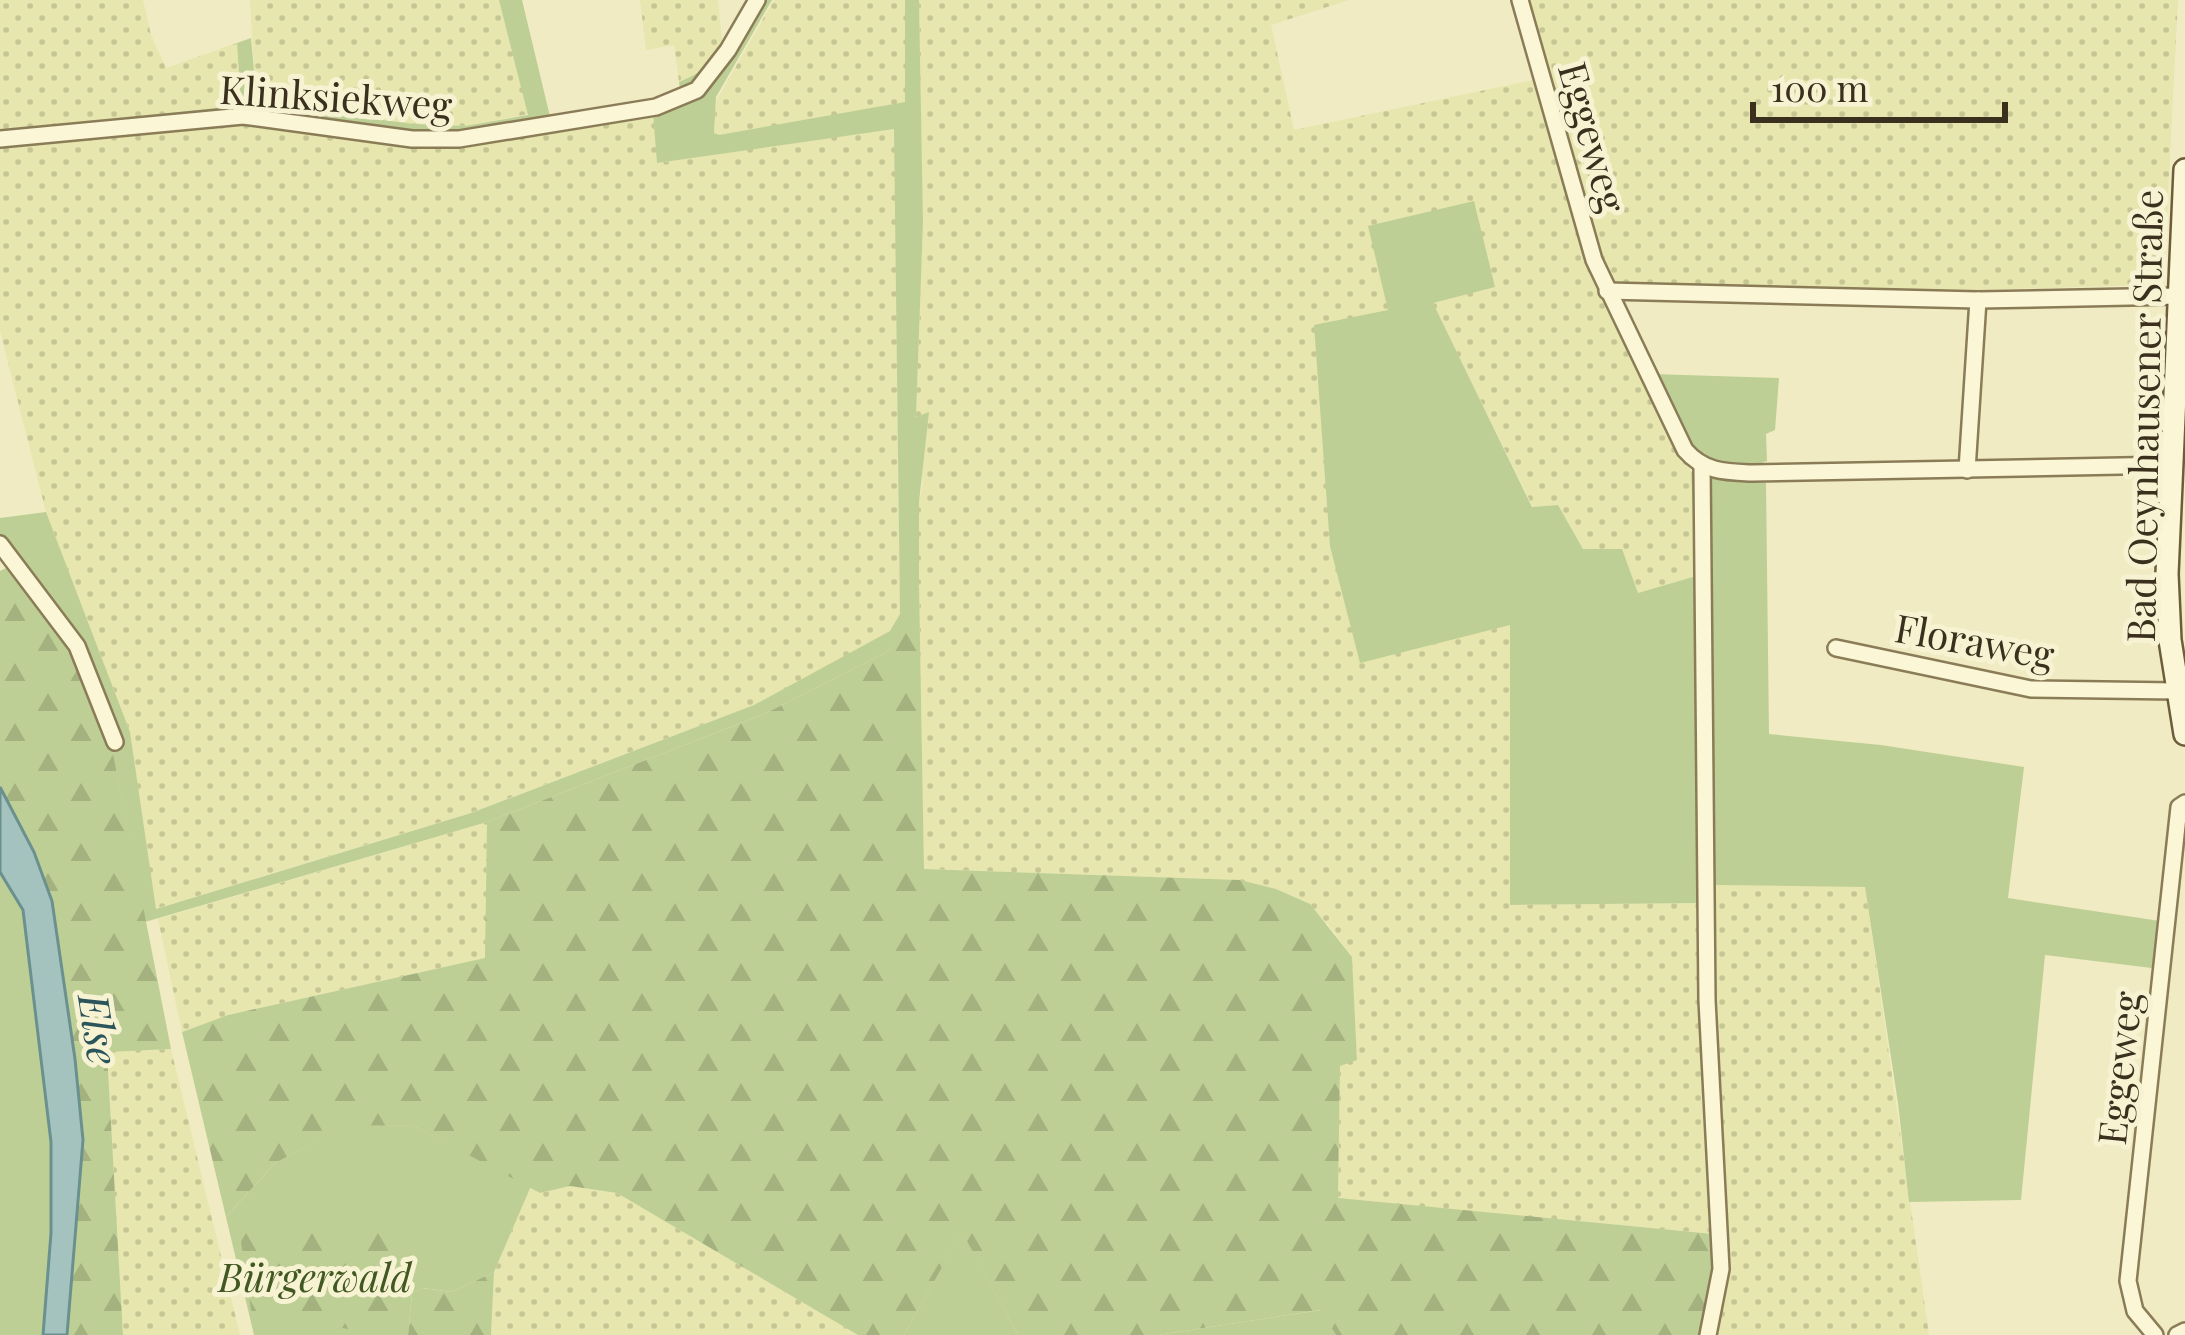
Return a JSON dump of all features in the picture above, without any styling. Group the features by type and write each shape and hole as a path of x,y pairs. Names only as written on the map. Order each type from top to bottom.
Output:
{"main road":[{"name":"Bad Oeynhausener Straße","path":"2185,170 2180,379 2168,574 2176,691 2185,734"}],"street":[{"name":"Klinksiekweg","path":"0,139 243,116 412,139 459,140 656,107 697,90 728,50 757,0"},
{"name":"Eggeweg","path":"1520,0 1606,291 1685,450 1702,466"},
{"path":"1606,291 1978,300 2179,296"},
{"path":"1967,470 1978,300"},
{"path":"1708,1335 1720,1269 1707,1000 1702,466 1752,473 2172,465"},
{"path":"0,544 77,646 115,742"},
{"name":"Floraweg","path":"1836,648 2031,689 2176,691"},
{"name":"Eggeweg","path":"2155,1335 2135,1311 2128,1281 2180,807 2185,803"}],"green space":[{"path":"0,0 143,0 151,35 166,68 237,43 241,105 0,132"},
{"path":"250,0 499,0 529,114 465,126 256,104"},
{"path":"499,0 522,0 553,129 458,143 242,119 0,132 241,105 237,43 251,38 257,104 414,124 465,126 528,115"},
{"path":"640,0 718,0 723,50 704,72 679,82 674,45 646,50"},
{"path":"751,0 772,0 716,97 714,133 719,135 905,102 905,0 919,0 923,222 916,417 929,412 919,502 919,583 913,620 900,641 764,714 487,822 145,922 111,743 75,649 0,539 0,518 46,512 130,732 156,909 471,813 754,705 890,631 900,614 894,129 657,163 653,113 682,102 679,82 715,59"},
{"path":"774,0 905,0 905,102 799,124 714,133 716,101"},
{"path":"919,0 1349,0 1271,25 1294,130 1533,80 1510,0 2178,0 2164,275 2147,285 1978,290 1600,286 1691,472 1696,576 1638,593 1583,549 1558,505 1533,507 1432,302 1388,311 1361,662 1510,625 1510,905 1699,903 1713,1234 1338,1199 1340,1065 1357,1059 1352,957 1328,924 1240,880 924,869 919,583 923,484 916,418 923,222"},
{"path":"653,113 658,163 895,128 900,615 891,631 754,705 470,813 155,909 130,732 46,512 0,331 0,145 242,119 411,143"},
{"path":"1474,201 1495,287 1433,303 1532,507 1558,505 1583,549 1622,549 1638,593 1696,576 1691,472 1766,483 1769,734 2024,767 2008,898 2160,921 2152,968 2045,955 2021,1200 1909,1202 1865,887 1716,885 1714,997 1727,1239 1724,1280 1711,1335 1701,1335 1714,1270 1699,903 1510,905 1510,625 1360,663 1330,546 1314,325 1388,310 1368,226"},
{"path":"1652,374 1779,378 1775,430 1766,434 1767,461 1742,467 1705,459 1681,431"},
{"path":"10,566 72,652 111,743 171,1049 107,1052 123,1335 67,1335 83,1140 52,901 34,852 0,787 0,571"},
{"path":"919,583 924,869 1240,880 1310,904 1352,957 1357,1060 1340,1066 1338,1198 1713,1234 1714,1270 1701,1335 1336,1335 1320,1310 1158,1335 1018,1335 962,1232 904,1335 858,1335 617,1193 570,1186 540,1193 414,1126 349,1125 275,1163 226,1217 182,1032 228,1015 485,958 487,822 764,714 887,652 906,629"},
{"path":"487,822 486,958 228,1015 182,1032 158,919"},
{"path":"0,872 23,910 51,1142 51,1233 43,1335 0,1335"},
{"path":"1715,885 1865,886 1929,1335 1711,1335"},
{"path":"171,1049 240,1335 123,1335 107,1051"},
{"path":"349,1124 414,1126 531,1186 494,1272 452,1292 423,1288 412,1294 408,1335 254,1335 226,1217 275,1163"},
{"path":"531,1186 540,1193 570,1186 617,1193 858,1335 491,1335 494,1272"},
{"name":"Bürgerwald","path":"238,1222 396,1234 394,1335 252,1316"},
{"path":"962,1231 1018,1335 904,1335"},
{"path":"494,1272 491,1335 408,1335 412,1294 422,1288 452,1292"},
{"path":"1321,1310 1336,1335 1158,1335"}],"water":[{"path":"0,787 34,852 52,901 75,1059 83,1140 67,1335 43,1335 51,1233 51,1142 23,910 0,872"}],"water label":[{"name":"Else","path":"100,1029"}]}
